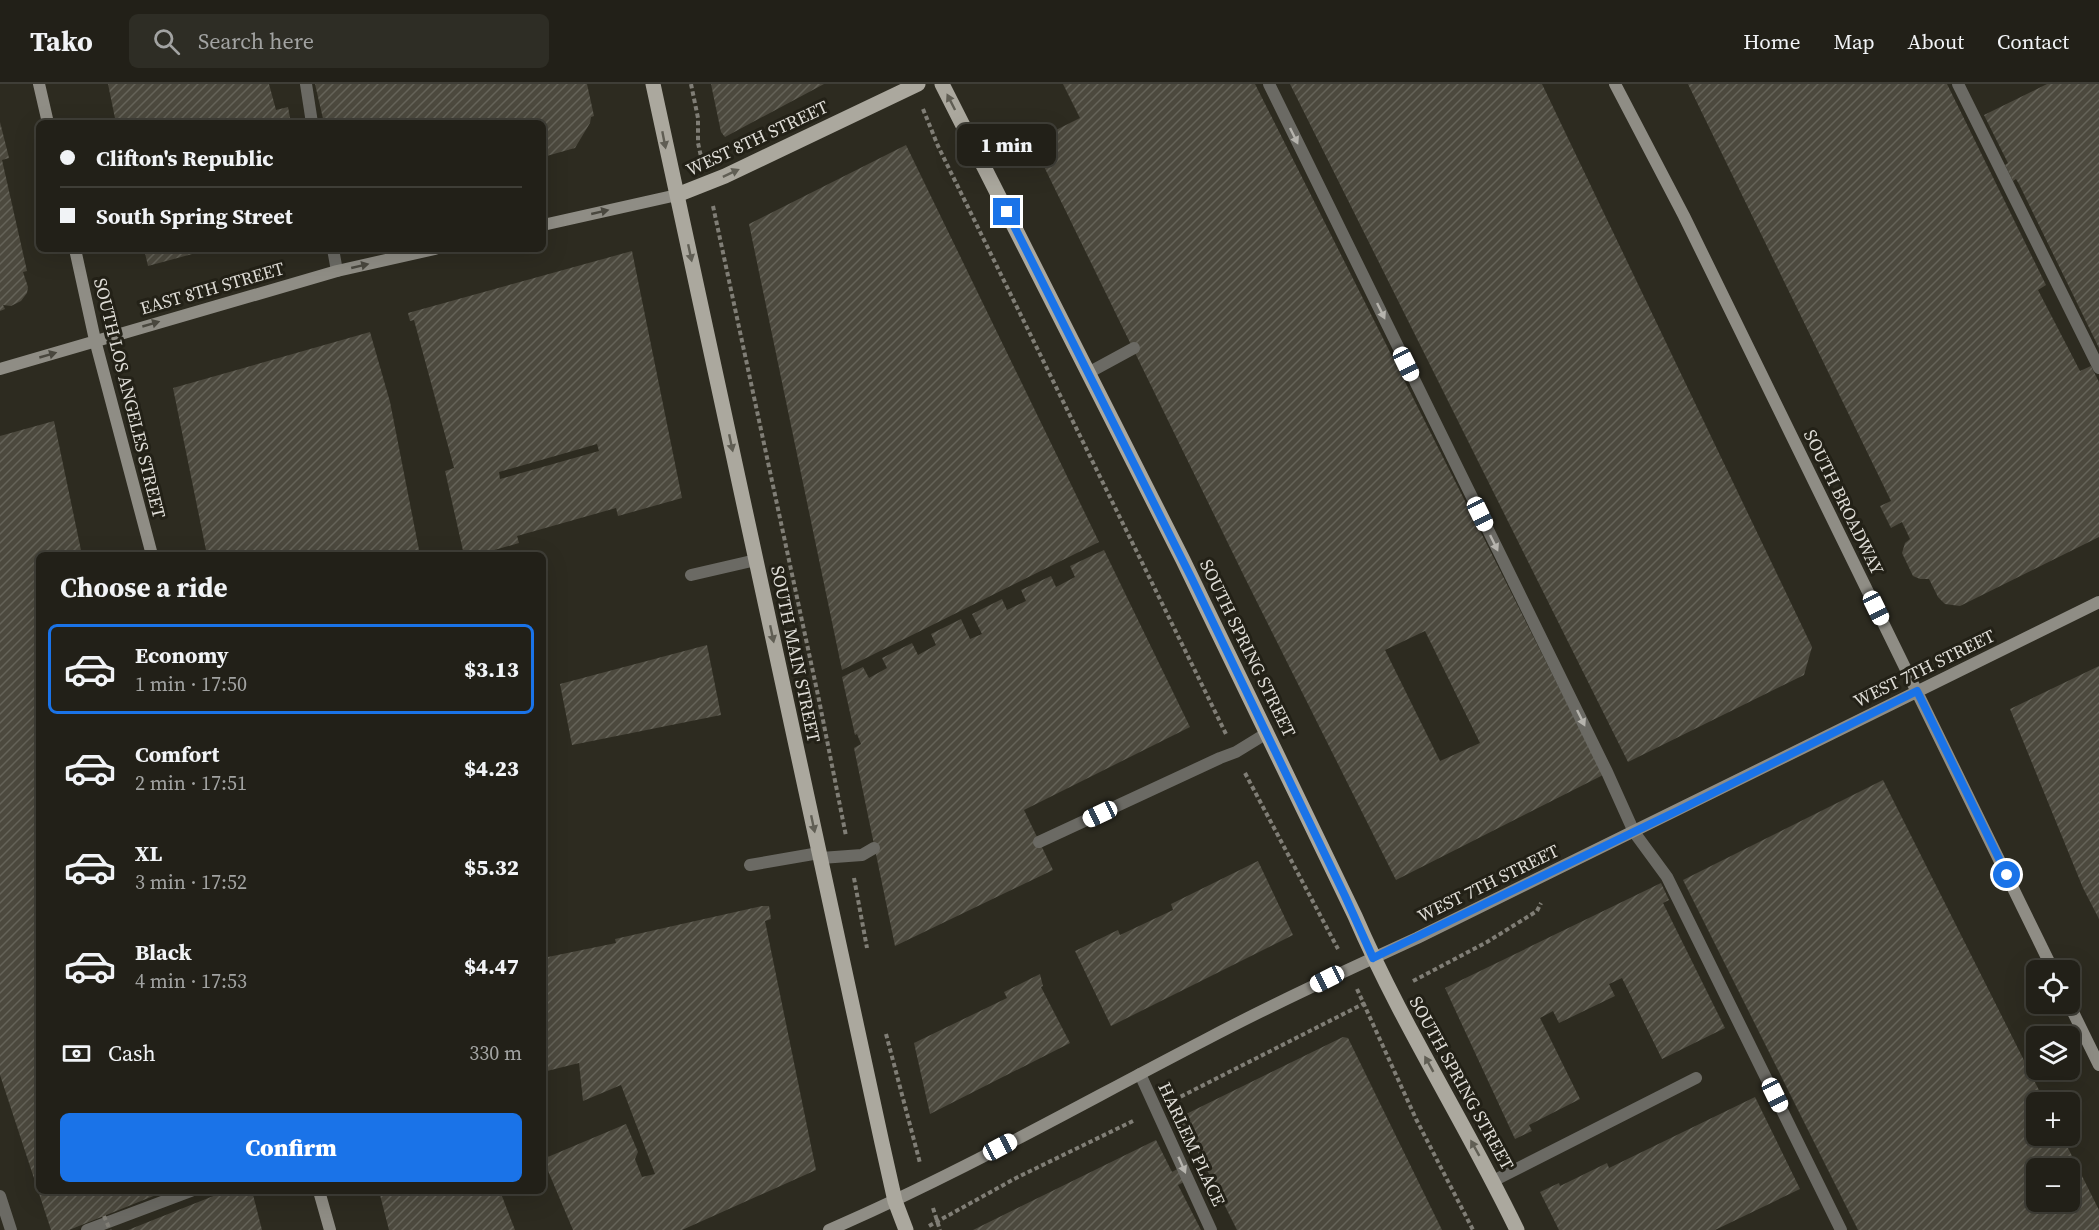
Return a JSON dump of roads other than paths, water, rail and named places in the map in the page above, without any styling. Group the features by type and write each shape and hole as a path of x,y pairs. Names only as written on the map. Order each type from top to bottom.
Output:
{"main road":[{"path":"39,84 47,120"},
{"name":"SOUTH MAIN STREET","path":"653,84 895,1201 906,1230"},
{"name":"SOUTH SPRING STREET","path":"942,84 1267,733 1373,958 1517,1230"},
{"name":"SOUTH BROADWAY","path":"1615,84 1684,216 2048,960"},
{"name":"WEST 8TH STREET","path":"677,195 724,176 915,85"},
{"path":"546,224 677,195"},
{"name":"SOUTH LOS ANGELES STREET","path":"76,252 95,340 151,552"},
{"name":"EAST 8TH STREET","path":"0,369 337,271 422,252"},
{"name":"WEST 7TH STREET","path":"829,1230 895,1201 1327,979 1634,832 2099,602"},
{"path":"2074,1014 2099,1065"},
{"path":"321,1194 330,1230"}],"street":[{"path":"306,84 312,120"},
{"path":"1269,84 1602,761 1634,832 1667,877 1841,1230"},
{"path":"1958,84 2099,368"},
{"path":"334,252 337,271"},
{"path":"1088,373 1134,348"},
{"path":"691,575 756,560"},
{"path":"1039,842 1236,752 1267,733"},
{"path":"750,865 820,856 862,855 874,848"},
{"name":"HARLEM PLACE","path":"1140,1074 1211,1230"},
{"path":"1493,1181 1696,1078"},
{"path":"87,1230 183,1194"},
{"path":"0,1196 11,1230"}]}
